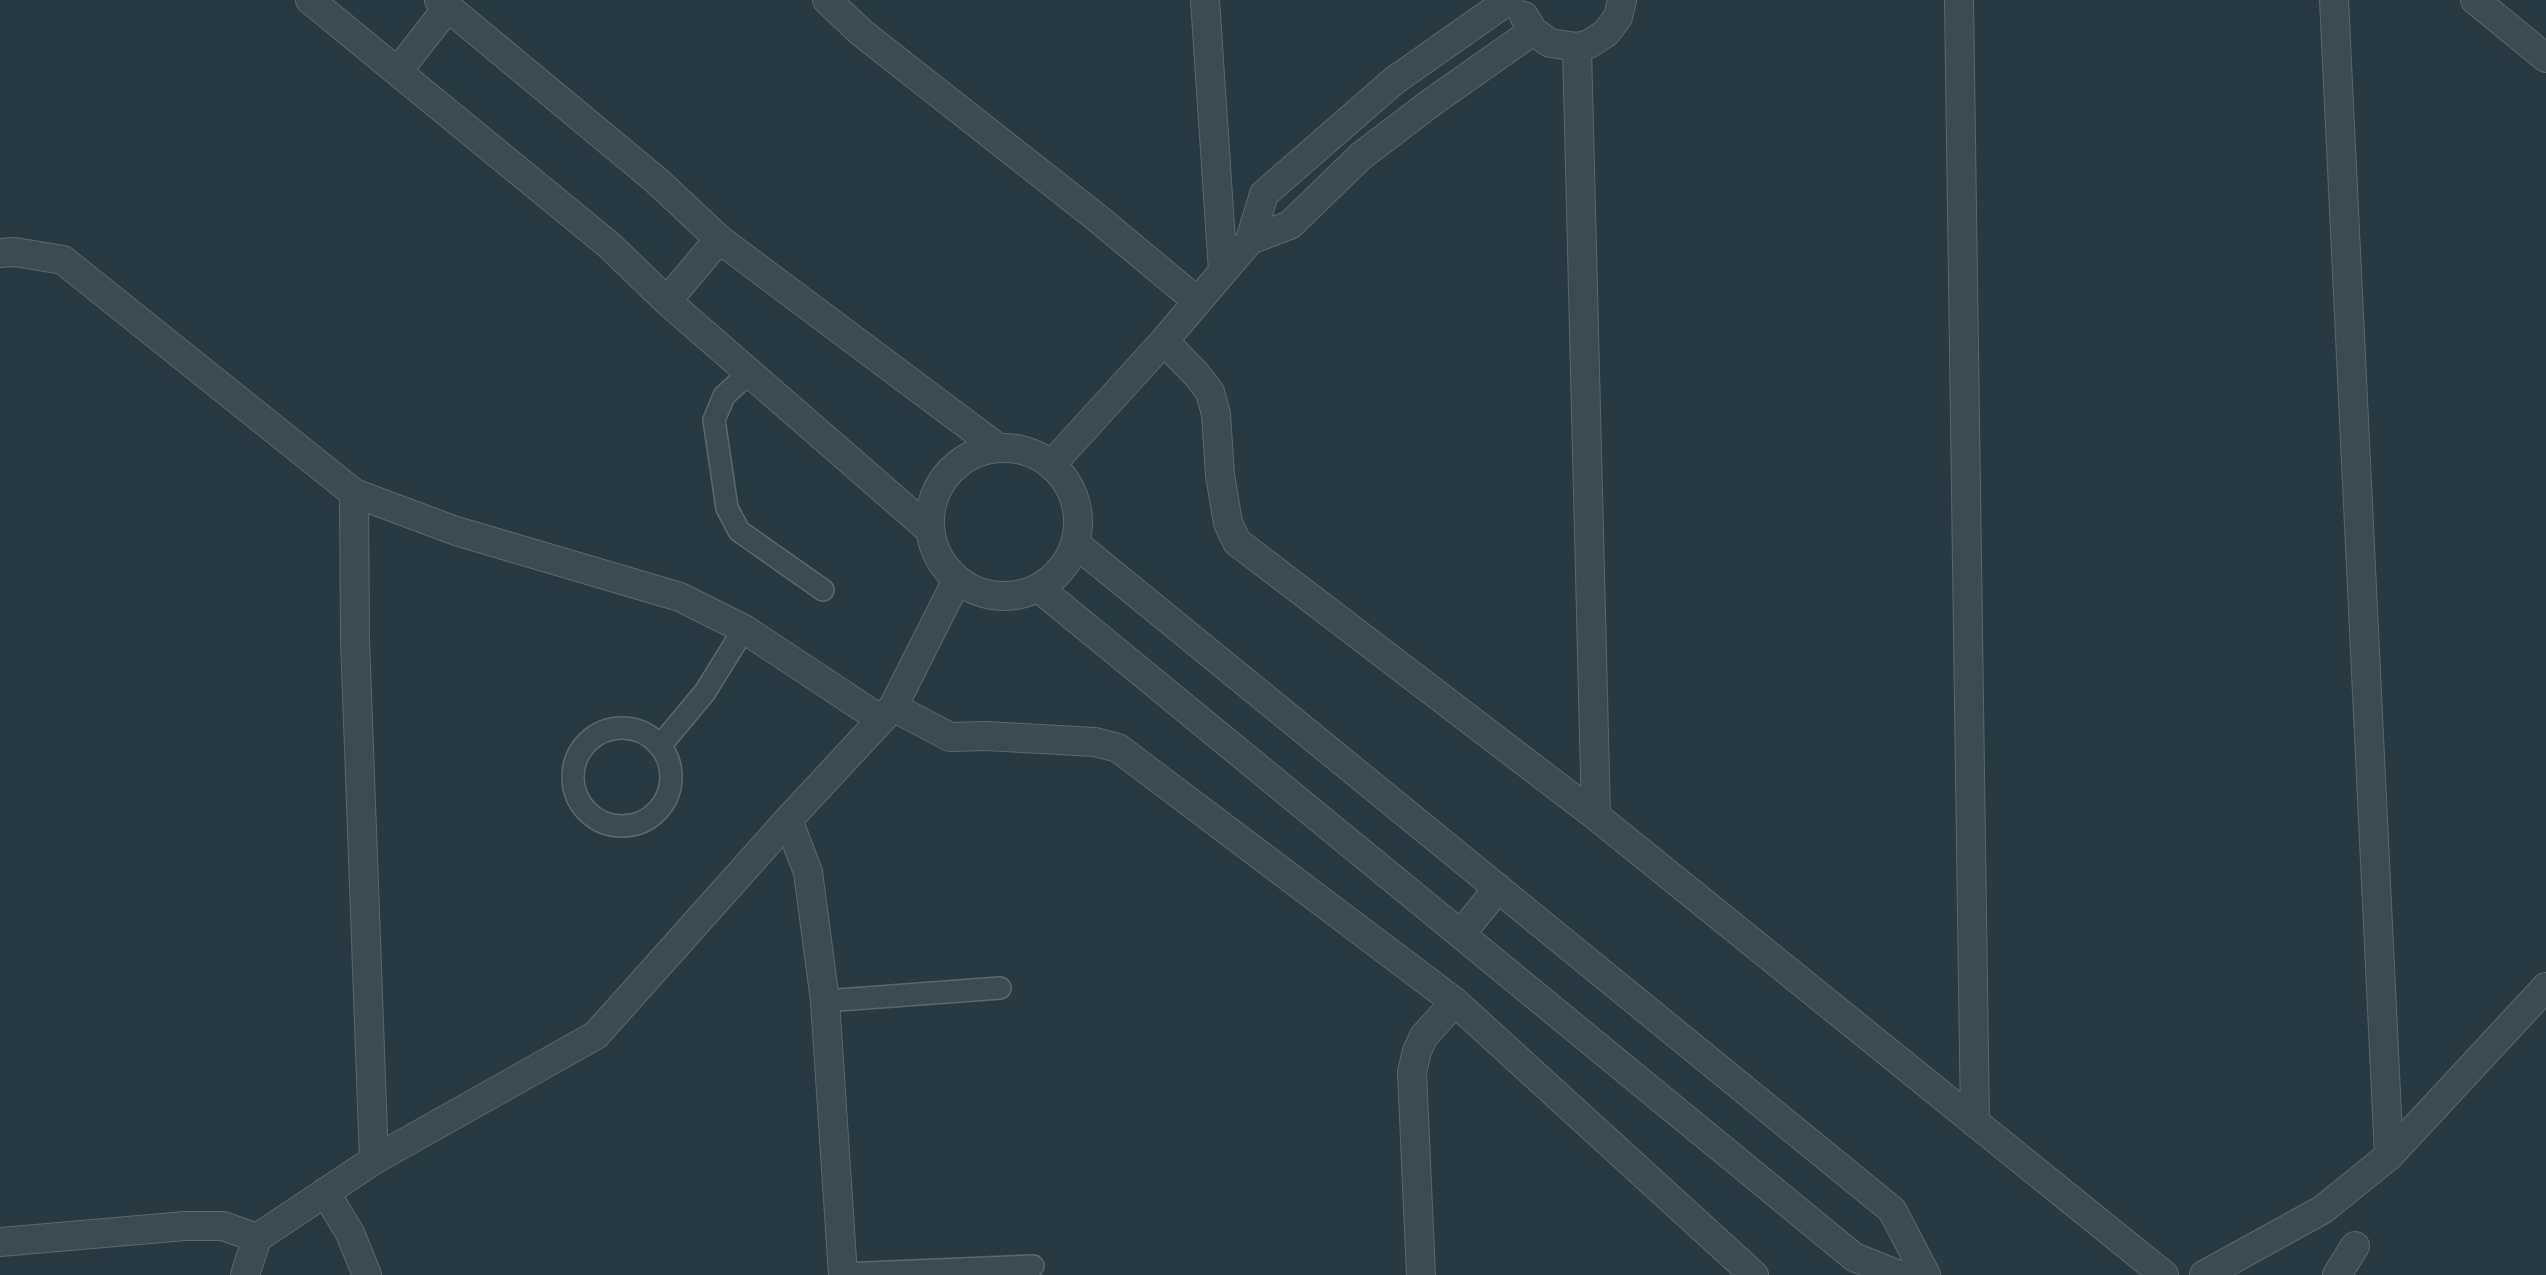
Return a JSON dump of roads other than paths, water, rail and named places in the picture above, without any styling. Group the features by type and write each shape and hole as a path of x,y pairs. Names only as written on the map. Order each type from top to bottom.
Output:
{"street":[{"path":"310,0 609,245 667,301 930,530"},
{"path":"827,0 862,33 1096,217 1197,301"},
{"path":"1205,0 1223,271"},
{"path":"1052,464 1164,340 1250,240 1264,194 1395,80 1509,0"},
{"path":"1520,0 1523,14 1533,31 1550,43 1577,47 1589,44 1606,33 1618,17 1622,0"},
{"path":"1959,0 1975,1123"},
{"path":"2334,0 2389,1156"},
{"path":"2476,0 2546,58"},
{"path":"398,71 448,2 656,180 720,238 996,447"},
{"path":"1250,240 1290,225 1361,156 1439,97 1533,31"},
{"path":"1577,47 1596,816"},
{"path":"667,301 720,238"},
{"path":"0,253 15,252 63,260 354,493 456,531 680,597 744,629 886,713 950,737 986,736 1096,742 1118,748 1455,1002 1754,1275"},
{"path":"1164,340 1197,375 1210,392 1216,414 1220,475 1228,523 1237,542 1596,816 2164,1275"},
{"path":"996,447 1026,450 1052,464 1070,487 1079,514 1076,544 1062,570 1040,589 1012,598 983,594 957,580 938,558 930,530 933,501 946,475 969,456 996,447"},
{"path":"354,493 355,639 374,1160"},
{"path":"1076,544 1892,1210 1926,1275"},
{"path":"245,1275 257,1238 374,1160 596,1035 886,713 957,580"},
{"path":"1040,589 1854,1257 1899,1275"},
{"path":"788,820 808,872 825,1001 843,1274"},
{"path":"1461,934 1498,888"},
{"path":"2204,1275 2322,1210 2389,1156 2546,988"},
{"path":"1421,1275 1412,1072 1417,1051 1424,1036 1455,1002"},
{"path":"325,1192 350,1233 368,1275"},
{"path":"0,1242 184,1226 223,1226 257,1238"},
{"path":"2337,1275 2355,1246"}],"lane":[{"path":"749,373 724,396 714,420 728,508 739,531 823,590"},
{"path":"660,746 705,692 744,629"},
{"path":"627,728 646,733 660,746 670,763 672,782 666,801 654,816 637,825 617,828 598,822 584,810 574,792 572,772 578,754 590,738 608,729 627,728"},
{"path":"825,1001 1000,988"},
{"path":"843,1274 1033,1266"}]}
